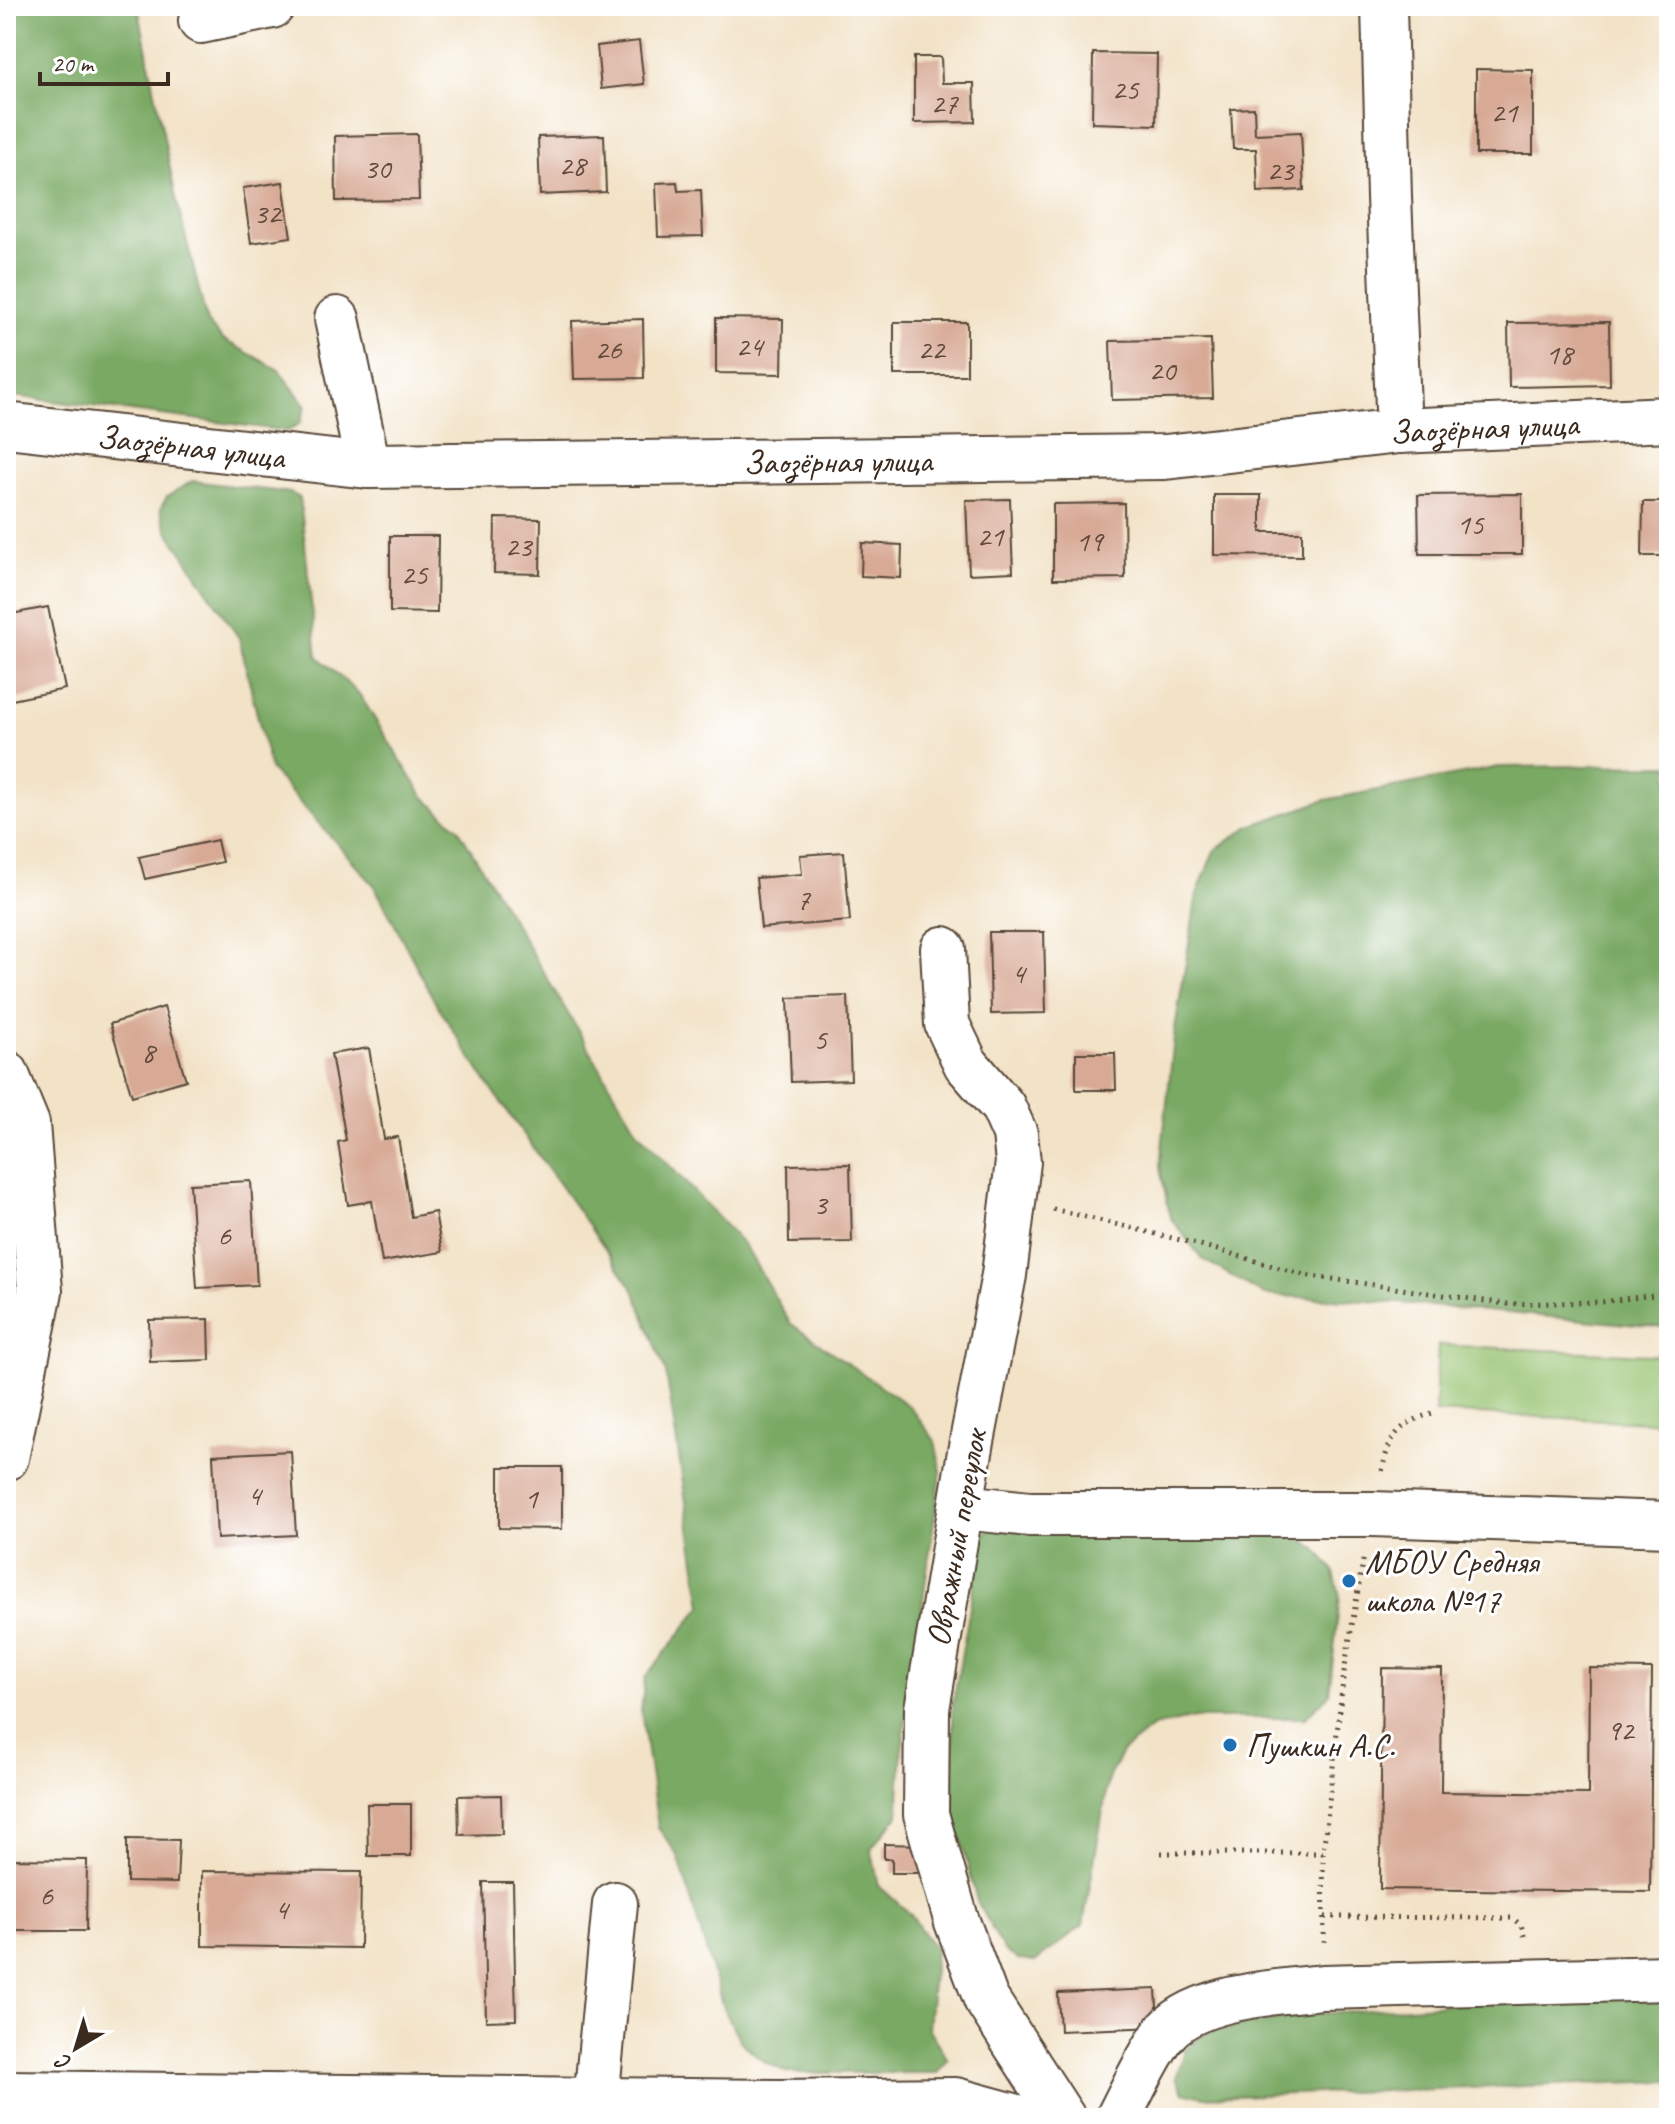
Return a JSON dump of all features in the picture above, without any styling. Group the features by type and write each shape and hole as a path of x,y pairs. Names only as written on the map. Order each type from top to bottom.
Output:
{"street":[{"path":"201,21 272,6"},
{"path":"1384,6 1399,431"},
{"path":"337,319 368,466"},
{"name":"Заозёрная улица","path":"6,425 368,466 1165,457 1399,431 1669,419"},
{"name":"Овражный переулок","path":"943,949 947,1024 966,1064 1003,1107 1015,1134 1018,1162 1004,1275 927,1709 926,1814 956,1919 986,1999 1063,2118"},
{"path":"6,1073 27,1124 40,1291 6,1458"},
{"path":"962,1507 1030,1514 1372,1514 1669,1524"},
{"path":"596,2101 615,1904"},
{"path":"1118,2118 1163,2034 1188,2015 1214,2005 1323,1987 1669,1978"},
{"path":"6,2093 596,2101 955,2100 1021,2118"},
{"path":"190,2118 235,2095"}],"path":[{"path":"1015,1199 1197,1244 1304,1275 1506,1304 1602,1302 1669,1293"},
{"path":"1323,1987 1323,1853 1344,1672 1372,1514 1385,1456 1393,1436 1407,1422 1435,1412"},
{"path":"1161,1853 1323,1853"},
{"path":"1325,1917 1512,1918 1521,1925 1525,1937 1527,1984"}],"green space":[{"path":"6,6 138,6 175,194 207,322 222,339 279,370 306,406 300,423 288,431 6,395"},
{"path":"192,481 291,493 300,498 317,656 359,694 423,796 458,828 638,1132 745,1246 790,1323 910,1407 935,1441 941,1471 902,1749 898,1816 871,1848 879,1886 910,1914 935,1950 928,2028 948,2060 937,2073 789,2073 764,2062 740,2041 723,2007 678,1856 658,1827 641,1711 645,1678 702,1606 666,1372 634,1290 481,1074 433,998 374,885 270,769 239,638 167,530 160,509 167,497"},
{"path":"1669,765 1669,1328 1400,1303 1265,1295 1202,1259 1170,1217 1160,1167 1175,1029 1197,894 1214,851 1250,826 1325,800 1499,767"},
{"path":"1438,1345 1669,1356 1669,1423 1435,1412"},
{"path":"990,1529 1297,1535 1314,1547 1333,1569 1340,1596 1329,1694 1305,1718 1195,1718 1153,1727 1123,1751 1109,1776 1083,1925 1035,1962 1020,1960 1004,1951 977,1901 953,1809 953,1703 981,1544 983,1535"},
{"path":"1669,1994 1669,2081 1203,2097 1183,2092 1176,2078 1185,2050 1207,2032 1316,2014 1475,2002"}],"building":[{"path":"639,41 644,84 601,89 597,46"},
{"path":"1093,53 1157,54 1156,125 1092,123"},
{"path":"914,57 941,57 942,83 974,83 975,122 914,123"},
{"path":"1476,69 1533,70 1533,154 1476,154"},
{"path":"1254,108 1255,134 1301,132 1304,190 1258,192 1256,149 1233,149 1231,109"},
{"path":"417,134 419,200 336,201 335,136"},
{"path":"604,135 606,192 540,195 538,137"},
{"path":"283,182 291,237 251,243 243,188"},
{"path":"677,182 678,191 701,190 703,236 658,237 656,183"},
{"path":"716,318 783,319 782,374 716,373"},
{"path":"643,319 644,378 574,379 572,321"},
{"path":"894,322 967,322 967,375 894,375"},
{"path":"1609,322 1610,385 1509,387 1508,323"},
{"path":"1211,339 1213,398 1112,400 1110,341"},
{"path":"1522,494 1522,554 1419,554 1418,495"},
{"path":"1214,495 1261,495 1261,532 1302,532 1302,556 1214,555"},
{"path":"1010,499 1013,572 969,574 966,500"},
{"path":"1643,502 1669,502 1669,556 1642,556"},
{"path":"1124,503 1125,578 1053,579 1053,504"},
{"path":"495,518 541,519 540,574 494,573"},
{"path":"390,536 438,536 437,613 390,612"},
{"path":"862,543 902,545 901,578 861,576"},
{"path":"48,607 65,689 12,700 6,673 6,615"},
{"path":"217,840 222,862 145,879 139,857"},
{"path":"844,852 850,921 761,928 756,878 802,874 800,855"},
{"path":"989,932 1044,932 1046,1013 991,1014"},
{"path":"848,996 851,1080 791,1082 788,998"},
{"path":"164,1007 186,1080 132,1096 110,1024"},
{"path":"369,1048 384,1139 398,1137 411,1217 435,1212 442,1252 382,1262 372,1201 348,1205 338,1142 346,1140 331,1054"},
{"path":"1076,1053 1115,1053 1116,1090 1076,1090"},
{"path":"850,1164 852,1242 789,1243 788,1165"},
{"path":"251,1181 257,1285 197,1288 190,1184"},
{"path":"209,1319 210,1360 150,1362 149,1320"},
{"path":"291,1451 296,1535 217,1539 213,1455"},
{"path":"499,1467 562,1467 562,1529 499,1528"},
{"path":"1382,1668 1442,1669 1441,1792 1588,1794 1589,1668 1652,1669 1650,1892 1380,1889"},
{"path":"501,1795 502,1834 459,1835 458,1796"},
{"path":"367,1804 411,1804 411,1856 368,1856"},
{"path":"127,1839 179,1840 177,1883 127,1882"},
{"path":"884,1844 922,1845 921,1873 892,1873 892,1859 884,1859"},
{"path":"6,1859 87,1860 86,1931 6,1931"},
{"path":"202,1871 361,1872 360,1948 202,1946"},
{"path":"483,1882 513,1882 516,2020 486,2021"},
{"path":"1156,1989 1158,2027 1060,2031 1058,1993"}],"place":[{"name":"МБОУ Средняя школа №17","path":"1349,1581"},
{"name":"Пушкин А.С.","path":"1230,1745"}]}
